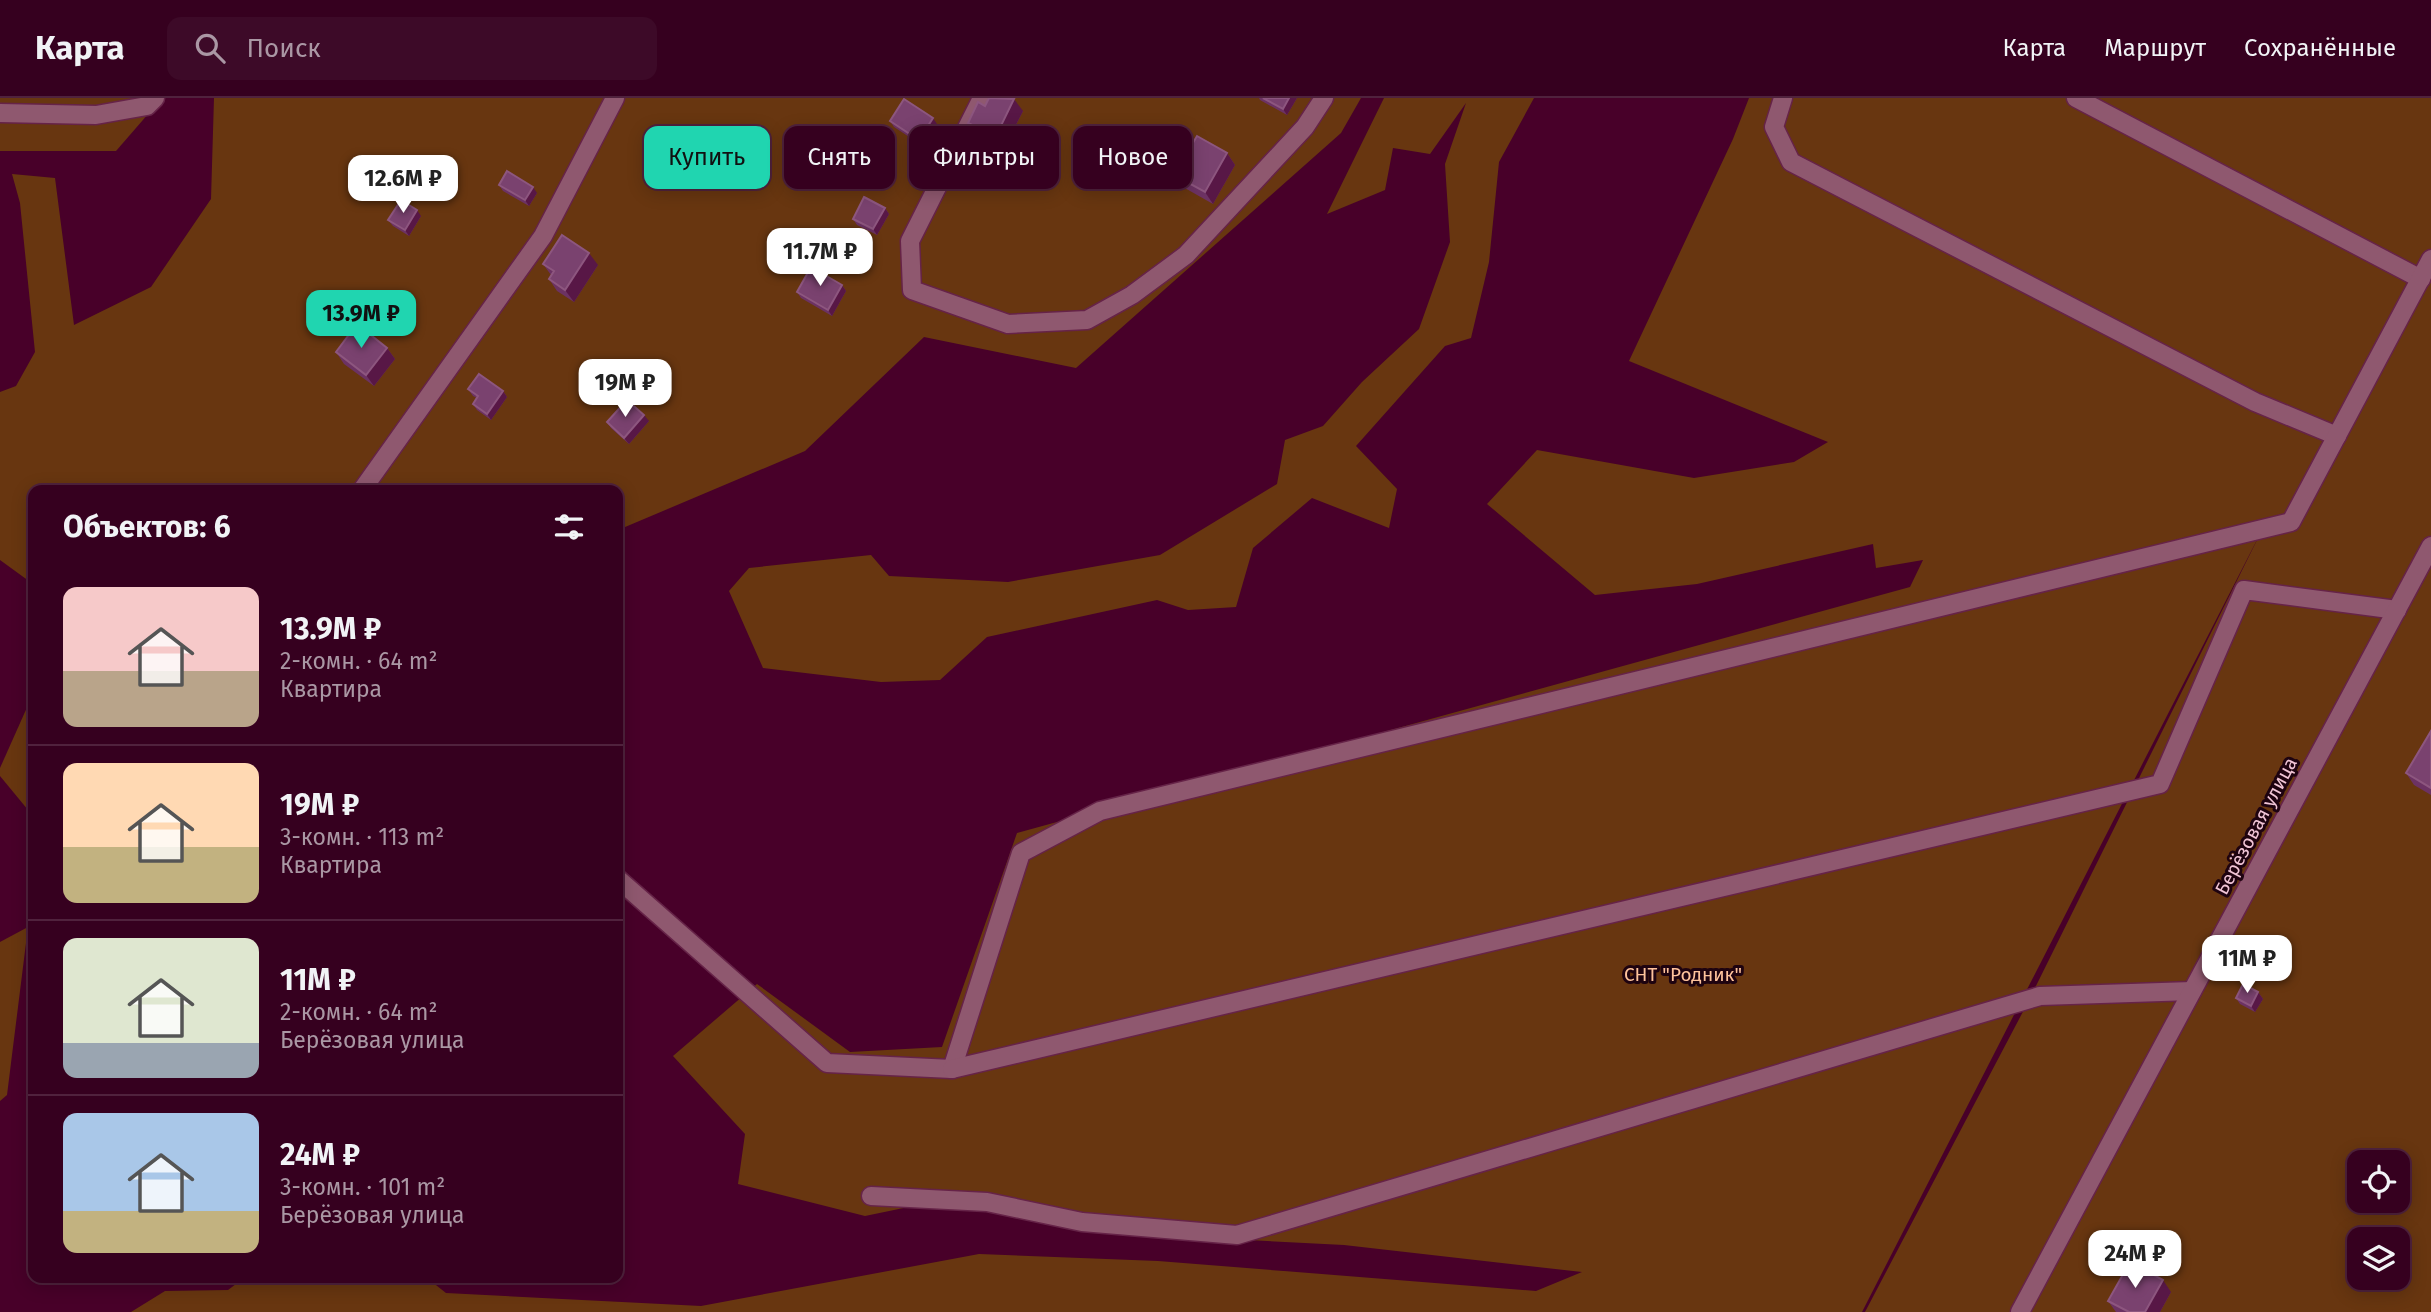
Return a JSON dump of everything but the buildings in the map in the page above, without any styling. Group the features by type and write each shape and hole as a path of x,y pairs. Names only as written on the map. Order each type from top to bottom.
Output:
{"street":[{"path":"0,113 96,116 146,106 155,98"},
{"path":"366,485 543,236 615,98"},
{"path":"982,98 910,241 912,290 1008,324 1087,320 1132,295 1186,255 1305,127 1324,98"},
{"path":"1783,98 1774,127 1790,162 2255,402 2337,436"},
{"path":"2077,98 2421,279"},
{"path":"952,1069 1021,853 1100,811 2291,522 2431,260"},
{"name":"Берёзовая улица","path":"2020,1312 2431,546"},
{"path":"623,883 827,1063 952,1069 2160,784 2244,590 2397,610"},
{"path":"871,1196 987,1202 1082,1222 1237,1234 2040,996 2192,990"}],"green space":[{"path":"0,98 162,98 116,151 0,151"},
{"path":"214,98 1361,98 1341,133 1076,368 924,337 805,451 623,528 623,485 28,485 28,580 0,560 0,392 16,386 35,352 20,203 12,174 55,178 74,325 151,287 211,199"},
{"path":"1384,98 1534,98 1499,162 1489,262 1471,338 1445,346 1356,446 1397,489 1389,528 1312,498 1253,548 1236,607 1188,610 1157,600 987,637 940,680 881,682 763,668 729,591 749,568 871,555 889,576 1008,582 1160,555 1277,484 1285,440 1323,426 1362,382 1419,329 1450,242 1445,164 1466,103 1430,154 1393,148 1385,190 1327,214"},
{"name":"СНТ \"Родник\"","path":"1749,98 2431,98 2431,1312 1865,1312 2027,1004 2263,528 1862,1312 131,1312 165,1291 228,1290 237,1283 433,1283 446,1293 701,1306 979,1254 1158,1261 1536,1291 1582,1272 1344,1245 1191,1237 952,1198 865,1216 738,1184 745,1134 673,1056 757,984 850,1052 942,1047 1017,833 1910,587 1923,560 1876,568 1873,544 1697,584 1595,595 1487,504 1537,450 1694,478 1794,462 1828,442 1629,361 1733,139"},
{"path":"28,705 28,810 0,776 0,768"},
{"path":"28,927 7,1095 0,1101 0,942"}]}
